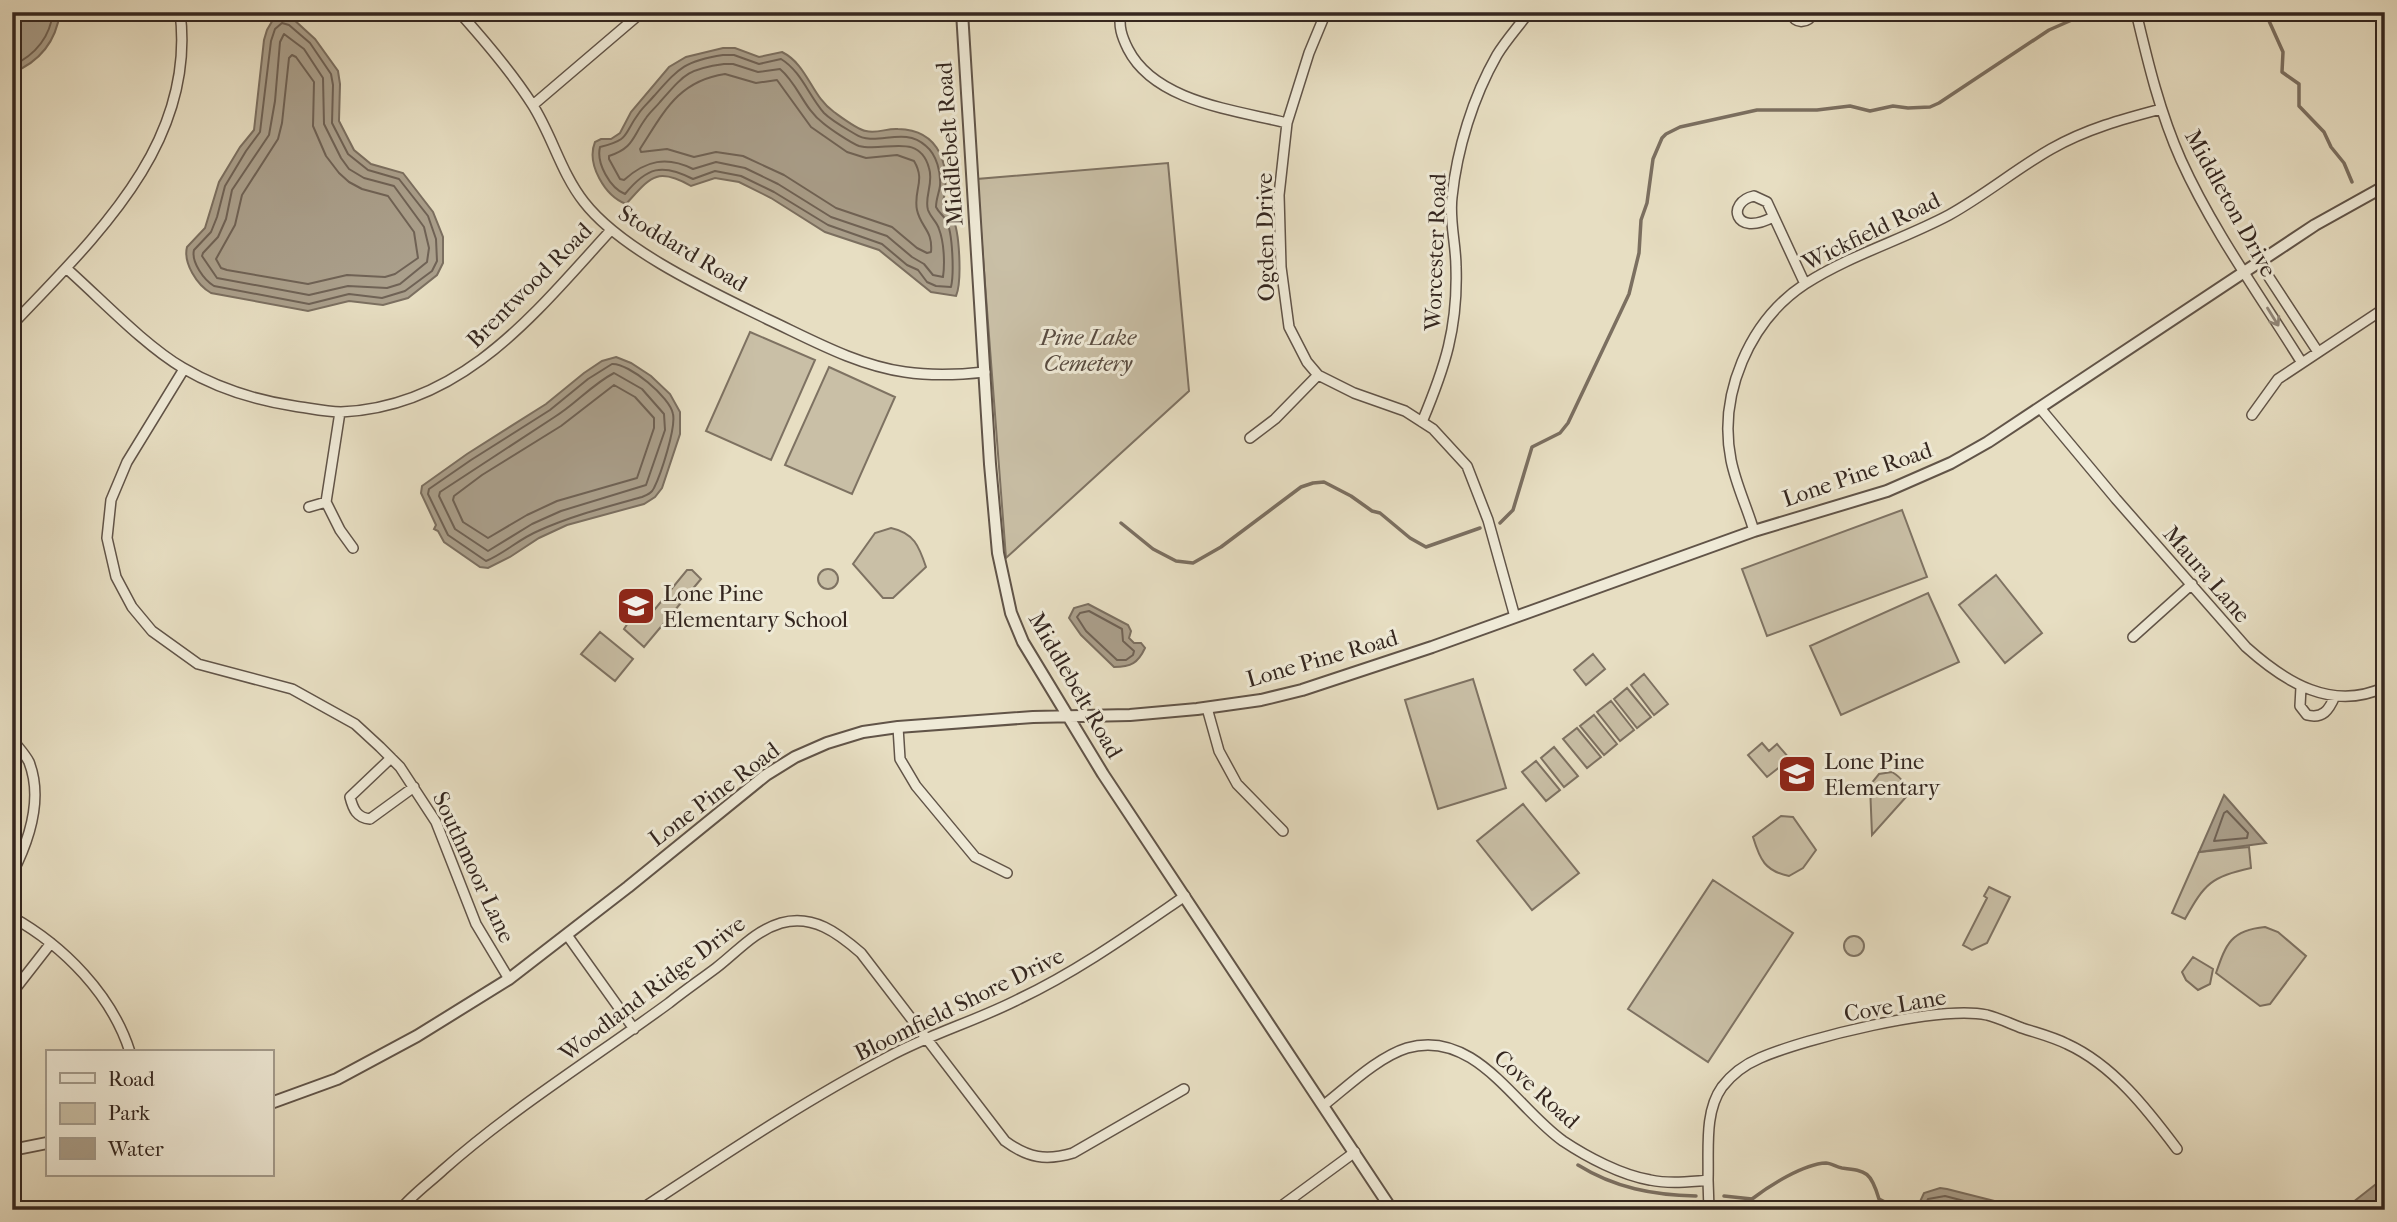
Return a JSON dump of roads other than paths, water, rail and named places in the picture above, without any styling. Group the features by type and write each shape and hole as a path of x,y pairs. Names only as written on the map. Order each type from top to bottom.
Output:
{"street":[{"path":"12,325 66,268 132,190 163,135 177,86 183,37 180,12"},
{"name":"Stoddard Road","path":"459,12 501,60 533,105 563,168 583,201 611,230 693,282 846,357 904,372 948,376 985,372"},
{"path":"533,105 642,12"},
{"name":"Middlebelt Road","path":"962,12 992,477 1002,579 1011,613 1023,642 1066,715 1392,1210"},
{"path":"1121,12 1121,35 1131,54 1159,83 1198,100 1287,123"},
{"name":"Ogden Drive","path":"1326,12 1308,53 1287,123 1279,195 1281,267 1289,327 1307,362 1318,375 1354,393 1405,411 1433,429 1467,466 1485,511 1515,617"},
{"name":"Worcester Road","path":"1422,422 1444,369 1455,321 1457,268 1451,200 1460,153 1475,103 1498,55 1529,12"},
{"path":"1790,12 1796,21 1801,22 1807,21 1815,12"},
{"name":"Middleton Drive","path":"2136,12 2161,109 2193,184 2302,363"},
{"name":"Wickfield Road","path":"1754,531 1731,460 1728,438 1731,399 1736,377 1756,335 1778,308 1805,284 1975,201 2051,149 2099,126 2161,109"},
{"name":"Lone Pine Road","path":"273,1102 337,1079 417,1036 509,979 776,769 827,743 863,732 898,727 1066,715 1130,715 1261,700 1302,690 1432,648 1754,531 1886,491 1951,463 2329,217 2385,186"},
{"path":"1773,217 1805,284"},
{"name":"Brentwood Road","path":"66,268 161,353 184,369 241,394 340,412 403,400 456,379 509,337 611,230"},
{"name":"Middleton Drive","path":"2259,262 2318,352"},
{"path":"2252,415 2278,379 2385,308"},
{"name":"Southmoor Lane","path":"184,369 127,462 111,500 107,538 116,577 132,607 152,631 198,664 292,689 355,724 391,758 414,787 436,822 476,924 509,979"},
{"path":"1250,438 1275,419 1318,375"},
{"name":"Maura Lane","path":"2039,408 2246,647 2270,669 2318,694 2334,696 2372,693 2385,687"},
{"path":"340,412 326,502 353,548"},
{"path":"309,508 326,502"},
{"path":"2133,637 2192,584"},
{"path":"2301,687 2300,706 2307,715 2315,717 2324,713 2330,708 2334,696"},
{"path":"1207,708 1219,751 1237,784 1283,831"},
{"path":"898,727 900,759 916,786 975,857 1007,873"},
{"path":"12,739 28,760 34,784 34,817 12,874"},
{"path":"391,758 350,797 358,815 370,819 414,787"},
{"name":"Bloomfield Shore Drive","path":"640,1210 885,1058 925,1038 976,1019 1060,978 1185,896"},
{"path":"12,917 51,943 88,979 124,1034 129,1050"},
{"name":"Woodland Ridge Drive","path":"400,1210 459,1155 715,968 761,931 799,920 823,926 844,938 861,953 1005,1141 1028,1155 1056,1158 1091,1144 1184,1089"},
{"path":"567,935 634,1028"},
{"path":"12,993 51,943"},
{"name":"Cove Lane","path":"1708,1180 1713,1104 1722,1088 1744,1067 1775,1052 1838,1035 1912,1018 1958,1014 1987,1015 2067,1043 2098,1061 2129,1090 2177,1149"},
{"name":"Cove Road","path":"1324,1105 1374,1066 1405,1048 1439,1046 1459,1051 1481,1063 1539,1123 1565,1142 1614,1168 1649,1180 1708,1180"},
{"path":"12,1150 46,1143"},
{"path":"1276,1210 1355,1153"},
{"path":"1708,1180 1709,1210"}],"water":[{"path":"12,12 60,12 55,33 45,50 12,73"},
{"path":"282,15 292,18 315,39 338,71 339,121 354,150 371,164 403,173 433,212 443,237 443,263 437,275 408,298 383,305 349,301 308,311 211,293 196,279 189,266 187,247 205,228 219,182 240,147 254,130 264,40 274,18"},
{"path":"723,48 735,48 759,57 782,52 804,72 826,105 854,126 870,132 894,129 913,131 933,143 944,164 943,203 952,217 957,233 959,268 956,296 931,292 879,250 825,232 771,198 739,182 715,178 691,186 661,176 641,187 626,204 611,194 595,169 595,142 611,139 620,133 631,112 669,67 686,57"},
{"path":"616,357 651,376 670,394 680,412 680,434 662,488 655,497 644,504 567,525 488,568 480,567 444,542 434,529 436,525 421,493 422,486 546,404 602,361"},
{"path":"1088,604 1128,625 1131,631 1129,638 1134,643 1141,643 1145,648 1137,661 1114,667 1081,635 1069,618 1074,608"},
{"path":"2224,795 2266,843 2199,852"},
{"path":"2385,1177 2385,1210 2343,1210"},
{"path":"1940,1188 2030,1210 1916,1210 1924,1193"}],"waterway":[{"path":"1500,523 1513,510 1532,447 1560,433 1568,423 1629,294 1639,253 1641,220 1647,203 1653,159 1666,134 1680,127 1757,110 1817,110 1850,106 1870,111 1893,106 1930,107 2049,30 2090,12"},
{"path":"2265,12 2283,52 2282,72 2299,84 2299,106 2324,132 2331,147 2344,163 2352,182"},
{"path":"2378,206 2385,207"},
{"path":"1121,523 1153,549 1176,561 1193,563 1221,547 1301,487 1324,482 1372,511 1380,513 1410,538 1426,547 1480,528"},
{"path":"1724,1196 1752,1199 1797,1171 1826,1163 1863,1172 1873,1183 1879,1199 1889,1204 1916,1208"},
{"path":"1578,1165 1620,1185 1635,1189 1696,1196"}],"place":[{"name":"Lone Pine Elementary School","path":"636,606"},
{"name":"Lone Pine Elementary","path":"1797,774"}],"park label":[{"name":"Pine Lake Cemetery","path":"1088,350"}]}
